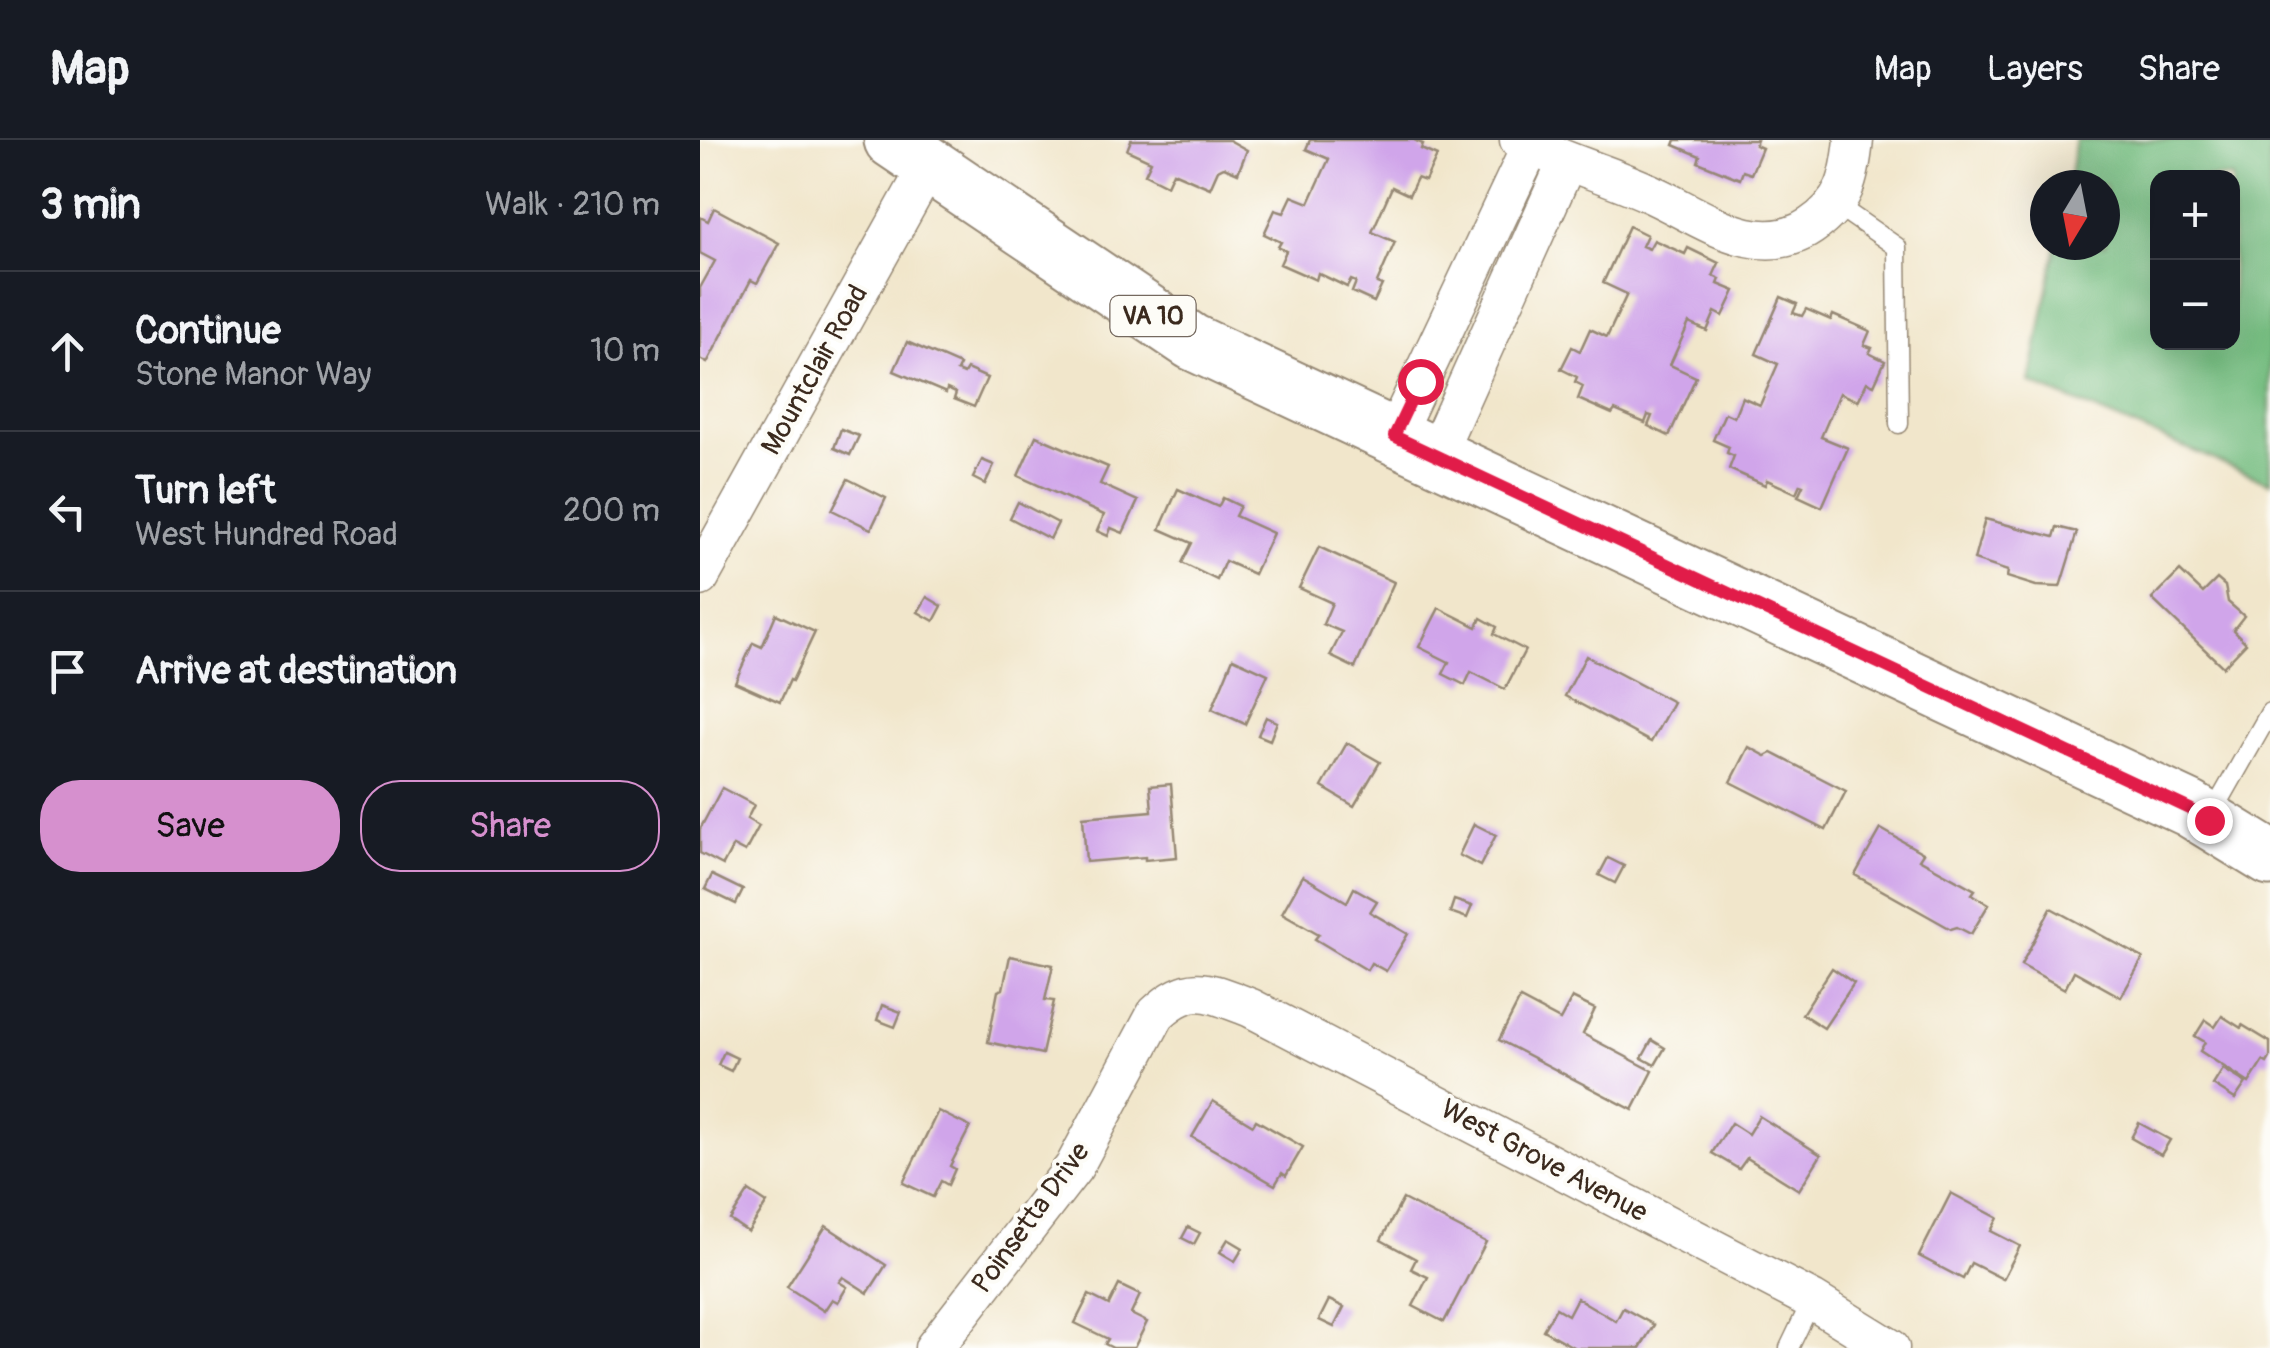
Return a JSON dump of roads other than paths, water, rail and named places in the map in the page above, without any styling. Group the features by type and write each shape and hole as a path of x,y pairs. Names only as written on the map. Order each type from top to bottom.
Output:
{"main road":[{"name":"VA 10","path":"911,152 1192,342 2154,792 2270,858"}],"street":[{"path":"1415,446 1525,143 1648,192 1740,236 1766,240 1801,233 1825,216 1841,196 1850,173 1854,140"},
{"name":"Mountclair Road","path":"700,578 911,152"},
{"path":"1415,446 1567,162"},
{"name":"West Grove Avenue","path":"1191,990 1251,1008 1812,1300 1890,1348"},
{"name":"Poinsetta Drive","path":"934,1348 1074,1167 1156,1014 1170,1000 1191,990"}],"lane":[{"path":"1835,204 1897,247 1899,424"},
{"path":"2209,820 2270,712"},
{"path":"1788,1348 1812,1300"}]}
